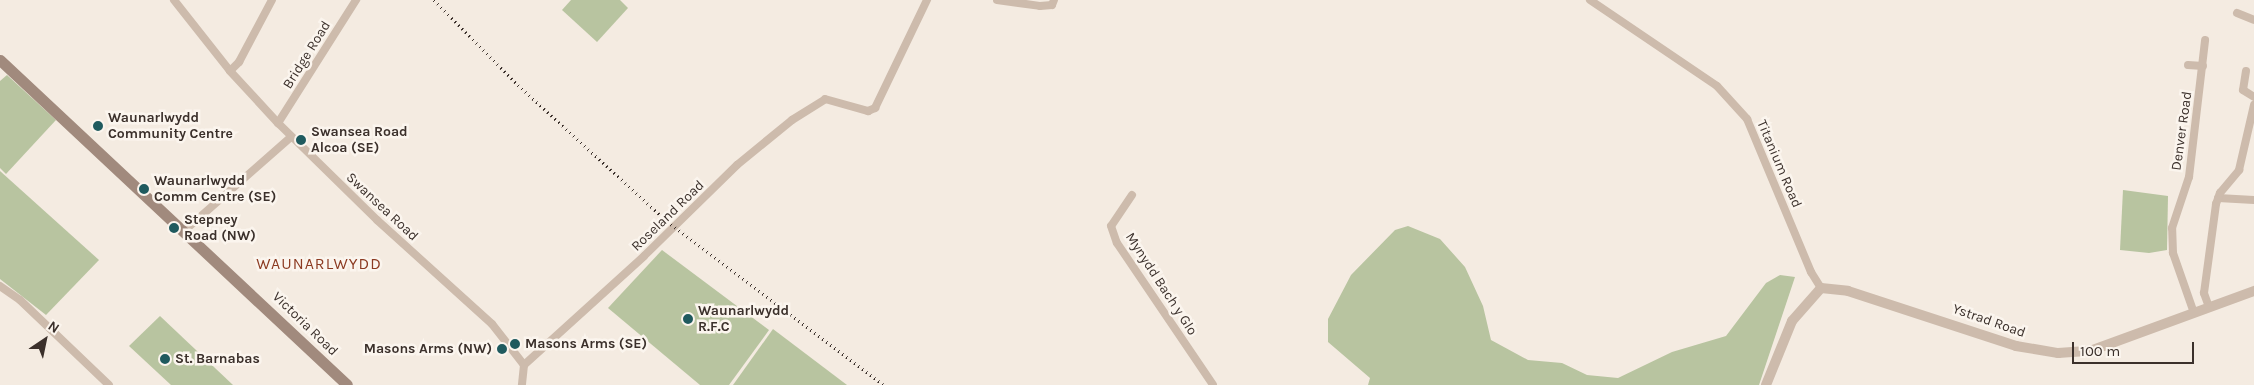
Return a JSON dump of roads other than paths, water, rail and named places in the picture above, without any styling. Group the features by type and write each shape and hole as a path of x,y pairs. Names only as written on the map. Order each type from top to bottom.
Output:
{"main road":[{"name":"Victoria Road","path":"0,60 347,385"}],"street":[{"name":"Swansea Road","path":"174,0 230,71 291,137 492,324 524,365"},
{"path":"230,71 239,62 272,0"},
{"name":"Bridge Road","path":"278,123 356,0"},
{"name":"Roseland Road","path":"524,365 644,256 737,165 792,120 825,99 837,100 868,111 875,108 927,0"},
{"path":"997,0 1040,6 1052,5 1054,0"},
{"name":"Titanium Road","path":"1590,0 1717,86 1747,119 1821,288"},
{"path":"2237,13 2254,20"},
{"name":"Denver Road","path":"2194,313 2173,253 2172,228 2189,177 2205,40"},
{"path":"2188,65 2203,66"},
{"path":"2246,71 2243,90 2254,97"},
{"path":"2209,307 2204,293 2218,198 2239,170 2250,137 2254,105"},
{"path":"184,231 291,137"},
{"name":"Mynydd Bach y Glo","path":"1132,195 1111,226 1117,244 1213,385"},
{"path":"2218,198 2254,200"},
{"path":"0,286 20,300 109,385"},
{"path":"1766,385 1792,321 1821,288"},
{"name":"Ystrad Road","path":"1821,288 1848,291 2016,346 2058,353 2090,351 2254,291"},
{"path":"522,385 524,365"}],"railway":[{"path":"434,0 518,85 667,221 884,385"}],"place":[{"name":"Waunarlwydd Community Centre","path":"98,126"},
{"name":"Swansea Road Alcoa (SE)","path":"301,140"},
{"name":"Waunarlwydd Comm Centre (SE)","path":"144,189"},
{"name":"Stepney Road (NW)","path":"174,228"},
{"name":"Waunarlwydd R.F.C","path":"688,319"},
{"name":"Masons Arms (SE)","path":"515,344"},
{"name":"Masons Arms (NW)","path":"502,349"},
{"name":"St. Barnabas","path":"165,359"}],"district":[{"name":"WAUNARLWYDD","path":"319,264"}]}
